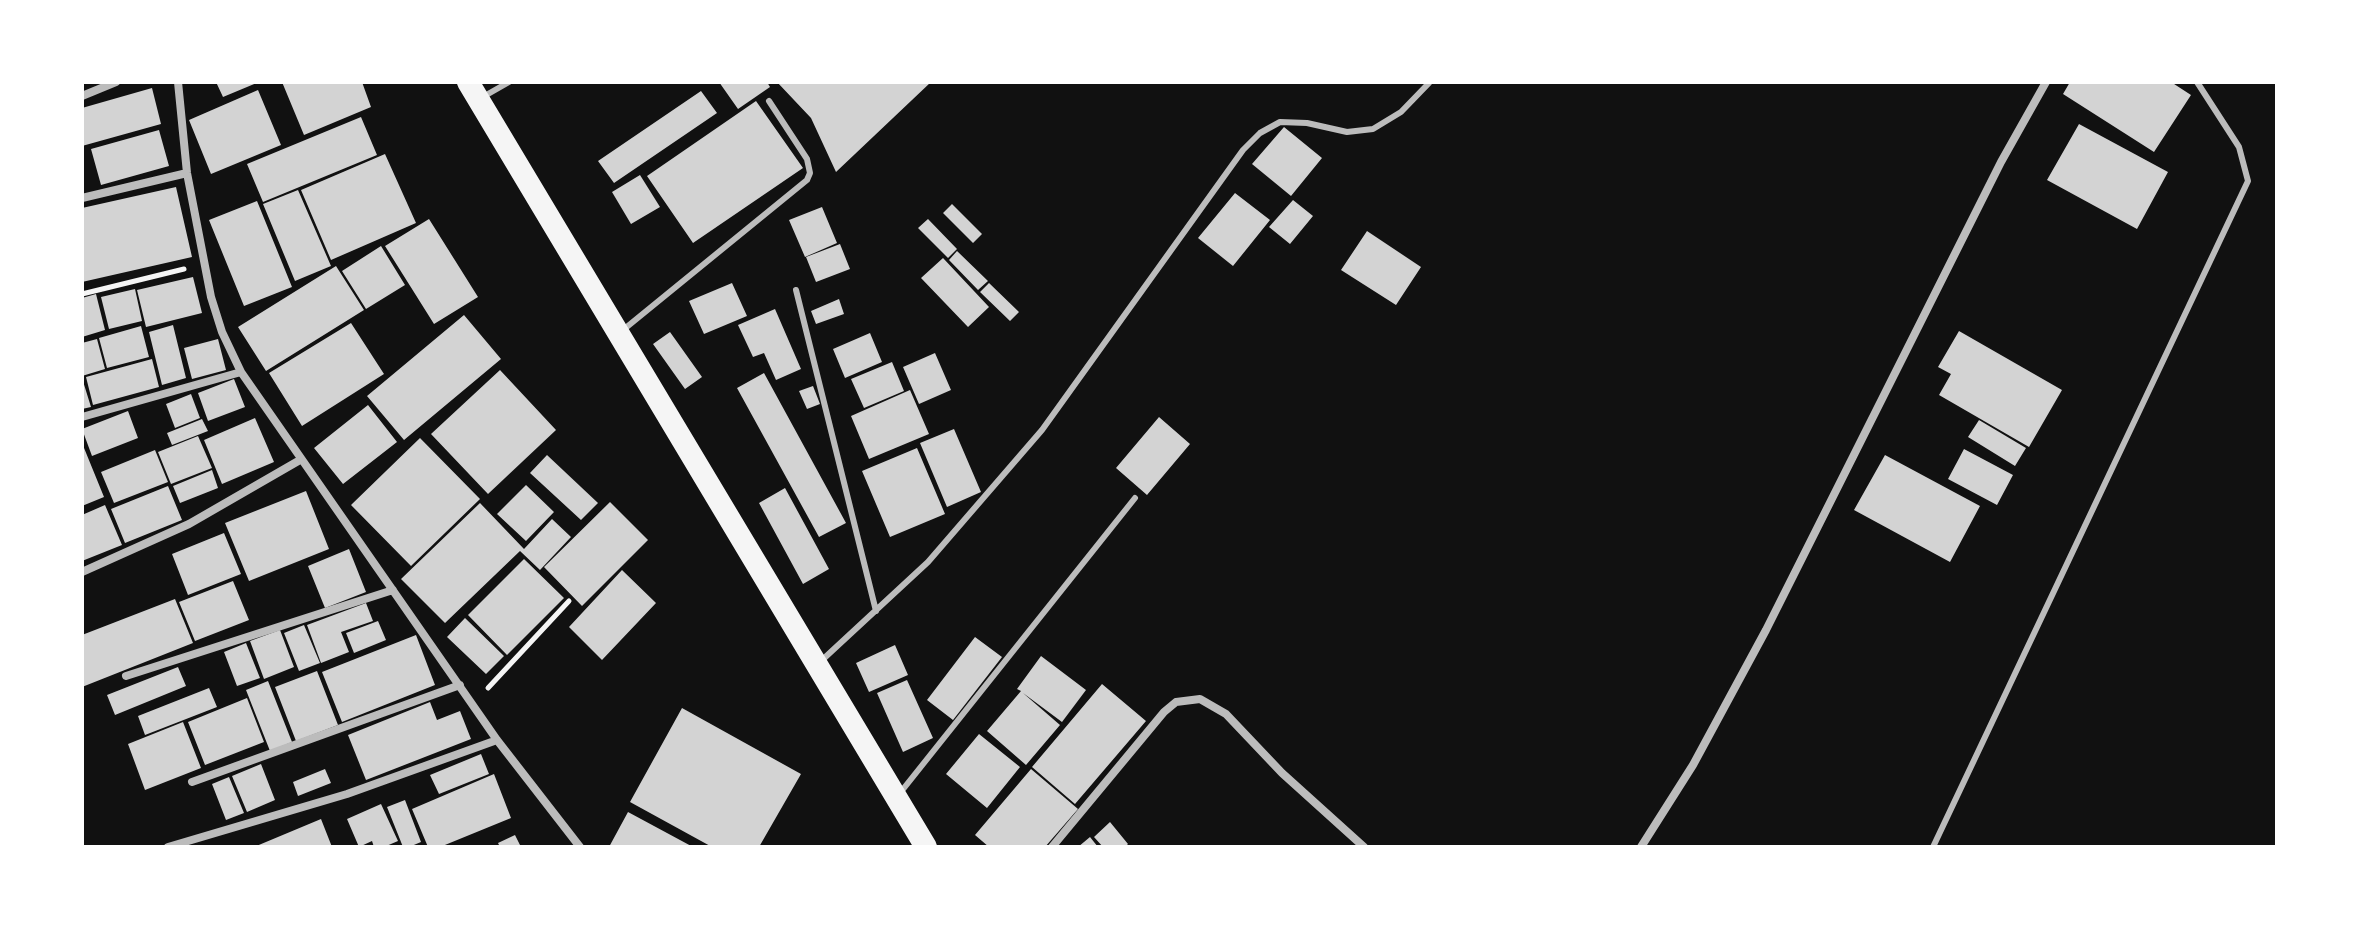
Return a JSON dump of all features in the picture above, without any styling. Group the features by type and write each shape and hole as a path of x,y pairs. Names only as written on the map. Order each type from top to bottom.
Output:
{"highway":[{"path":"474,91 926,847"}],"street":[{"path":"82,96 116,82"},
{"path":"178,82 187,173 204,264 222,332 241,372 497,740 580,847"},
{"path":"1641,847 1693,765 1766,630 2001,162 2046,82"},
{"path":"82,198 187,173"},
{"path":"82,417 241,372"},
{"path":"82,572 189,524 300,460"},
{"path":"126,676 393,590"},
{"path":"192,782 460,685"},
{"path":"1052,847 1164,712 1176,702 1200,699 1226,714 1282,773 1364,847"},
{"path":"168,847 347,794 497,740"}],"lane":[{"path":"474,91 509,82"},
{"path":"1933,847 2248,181 2239,147 2197,82"},
{"path":"818,664 928,562 1042,430 1243,150 1260,133 1280,122 1307,123 1347,132 1373,129 1401,112 1429,83"},
{"path":"620,333 807,180 810,173 807,159 769,101"},
{"path":"796,290 876,611"},
{"path":"896,798 1135,498"}],"path":[{"path":"82,294 204,264"},
{"path":"473,704 569,601"}],"building":[{"path":"216,82 259,82 223,97"},
{"path":"282,82 362,82 371,107 304,135"},
{"path":"719,82 767,82 770,87 738,109"},
{"path":"777,82 931,82 836,172 811,118"},
{"path":"2070,82 2171,82 2191,95 2154,152 2063,94"},
{"path":"152,88 161,124 82,146 82,108"},
{"path":"258,90 281,145 211,174 189,120"},
{"path":"701,91 717,113 614,183 598,161"},
{"path":"756,101 803,168 693,243 647,176"},
{"path":"361,117 377,155 263,202 247,164"},
{"path":"2079,124 2168,172 2137,229 2047,180"},
{"path":"1284,127 1322,158 1291,196 1252,164"},
{"path":"159,130 169,166 101,185 91,149"},
{"path":"385,154 416,223 331,260 301,190"},
{"path":"640,175 660,207 631,224 612,192"},
{"path":"176,187 192,257 82,282 82,208"},
{"path":"298,190 331,266 295,281 263,204"},
{"path":"1235,193 1270,220 1233,266 1198,238"},
{"path":"1293,200 1313,216 1290,244 1269,227"},
{"path":"257,201 292,287 244,306 209,220"},
{"path":"952,204 982,234 973,243 943,213"},
{"path":"822,207 837,243 805,257 789,220"},
{"path":"429,219 478,297 434,324 385,246"},
{"path":"928,219 957,249 948,258 918,228"},
{"path":"1367,231 1421,267 1396,305 1341,270"},
{"path":"840,244 850,269 816,282 806,257"},
{"path":"381,246 405,285 366,309 342,271"},
{"path":"957,251 988,281 978,290 949,260"},
{"path":"943,258 989,307 968,327 921,278"},
{"path":"336,266 364,310 266,371 238,327"},
{"path":"193,277 202,313 146,327 137,290"},
{"path":"732,283 747,316 704,334 689,301"},
{"path":"989,283 1019,312 1010,321 980,292"},
{"path":"135,289 142,321 109,329 101,297"},
{"path":"96,294 105,330 82,337 82,298"},
{"path":"839,299 844,314 816,324 811,311"},
{"path":"775,309 801,369 776,380 764,353 753,357 738,325"},
{"path":"464,315 501,359 404,440 367,396"},
{"path":"351,323 384,374 302,426 269,373"},
{"path":"173,325 186,378 162,385 149,332"},
{"path":"141,326 149,357 107,368 99,338"},
{"path":"1959,331 2062,390 2029,447 1939,395 1951,374 1938,367"},
{"path":"670,332 702,377 685,389 653,344"},
{"path":"870,333 882,362 845,378 833,349"},
{"path":"97,339 105,369 82,376 82,343"},
{"path":"218,339 226,370 192,379 184,348"},
{"path":"935,353 951,390 919,404 903,367"},
{"path":"152,359 159,387 93,405 86,377"},
{"path":"892,362 904,391 864,408 851,379"},
{"path":"500,370 556,430 488,494 431,434"},
{"path":"764,373 846,523 819,537 737,388"},
{"path":"82,378 91,407 82,409"},
{"path":"234,379 245,407 208,421 198,393"},
{"path":"813,386 820,404 807,409 799,391"},
{"path":"910,390 929,434 869,459 851,416"},
{"path":"191,394 200,418 175,428 166,404"},
{"path":"368,405 397,442 343,484 314,448"},
{"path":"128,411 138,438 92,456 82,429"},
{"path":"1159,417 1190,444 1147,495 1116,468"},
{"path":"255,418 274,462 222,484 204,440"},
{"path":"202,419 208,431 172,445 167,433"},
{"path":"1979,420 2026,448 2015,466 1968,437"},
{"path":"954,429 981,492 947,507 920,443"},
{"path":"198,436 212,468 171,484 158,452"},
{"path":"420,438 480,499 411,566 351,505"},
{"path":"82,443 104,497 82,506"},
{"path":"917,448 945,514 890,537 862,471"},
{"path":"1964,449 2013,475 1997,505 1948,479"},
{"path":"155,450 168,482 114,503 101,472"},
{"path":"547,455 598,503 581,520 530,473"},
{"path":"1885,455 1980,506 1950,562 1854,510"},
{"path":"212,470 218,488 180,503 173,486"},
{"path":"526,485 554,512 526,541 497,514"},
{"path":"168,486 182,520 125,543 111,509"},
{"path":"785,488 829,569 803,584 759,503"},
{"path":"306,491 329,549 249,581 225,523"},
{"path":"610,502 648,540 582,606 544,567"},
{"path":"480,503 524,549 552,519 571,537 540,570 520,551 445,623 401,579"},
{"path":"105,505 122,545 82,561 82,515"},
{"path":"224,533 241,574 188,595 172,554"},
{"path":"349,549 366,592 325,608 308,566"},
{"path":"524,559 564,598 507,655 468,615"},
{"path":"622,570 656,603 602,660 569,627"},
{"path":"233,581 249,620 195,641 179,602"},
{"path":"175,599 193,643 82,687 82,635"},
{"path":"366,603 373,621 341,632 349,652 321,663 307,625"},
{"path":"465,618 504,656 486,674 447,637"},
{"path":"378,621 386,640 354,653 346,633"},
{"path":"304,625 320,663 299,671 284,633"},
{"path":"280,630 294,667 264,679 250,641"},
{"path":"416,635 435,685 342,722 322,672"},
{"path":"975,637 1002,657 953,720 927,700"},
{"path":"246,643 260,678 237,686 224,652"},
{"path":"895,645 908,675 869,692 856,663"},
{"path":"1041,656 1086,690 1062,722 1023,693 1060,725 1026,765 987,731 1021,691 1017,689"},
{"path":"178,667 186,686 115,715 107,695"},
{"path":"317,671 338,725 296,741 275,687"},
{"path":"907,680 933,738 903,752 877,693"},
{"path":"268,681 292,742 270,751 246,690"},
{"path":"1102,684 1146,721 1075,804 1032,767"},
{"path":"209,688 217,707 145,735 138,716"},
{"path":"247,698 264,742 205,765 188,722"},
{"path":"430,702 437,720 460,711 471,739 366,780 348,735"},
{"path":"682,708 801,774 759,847 712,847 630,802"},
{"path":"183,722 201,768 145,790 128,744"},
{"path":"979,734 1020,767 987,808 946,774"},
{"path":"481,754 489,774 439,794 430,775"},
{"path":"261,764 275,800 247,812 232,776"},
{"path":"325,769 331,783 298,796 293,782"},
{"path":"1031,769 1078,809 1045,847 989,847 975,835"},
{"path":"494,774 511,818 440,847 428,847 412,809"},
{"path":"229,777 244,813 226,820 212,784"},
{"path":"405,800 421,842 409,847 403,847 387,807"},
{"path":"381,804 398,841 384,847 374,847 372,841 359,847 347,819"},
{"path":"628,812 693,847 609,847"},
{"path":"321,819 332,847 254,847"},
{"path":"1110,822 1128,844 1125,847 1103,847 1094,837"},
{"path":"515,835 521,847 500,847 498,843"},
{"path":"1090,837 1098,847 1078,847"}]}
